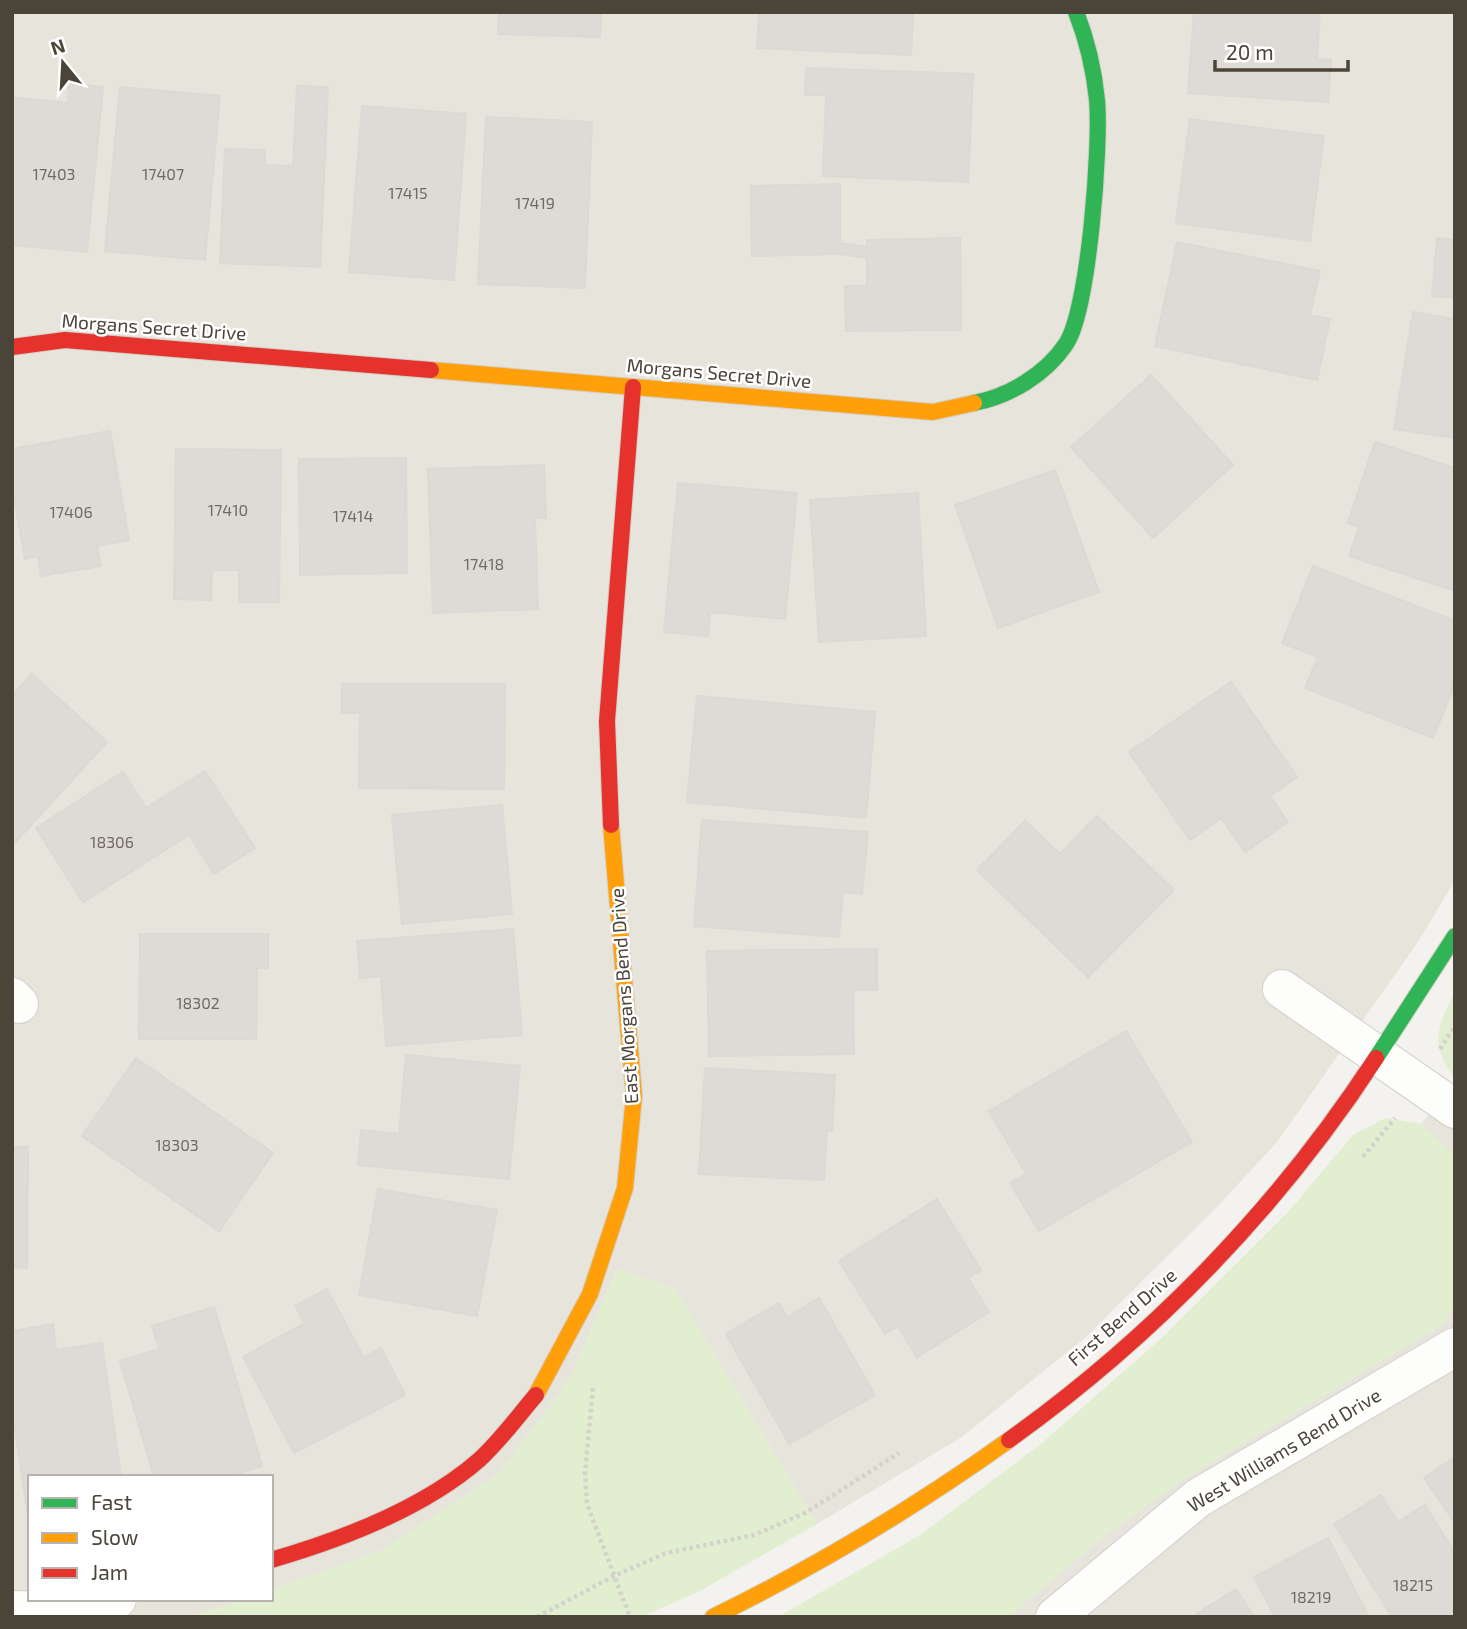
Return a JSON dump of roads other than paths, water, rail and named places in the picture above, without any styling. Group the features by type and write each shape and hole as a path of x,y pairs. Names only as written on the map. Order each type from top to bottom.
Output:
{"street":[{"name":"Morgans Secret Drive","path":"12,347 65,340 933,412 985,401 1029,382 1067,343 1081,305 1094,180 1097,100 1086,38 1076,12"},
{"name":"East Morgans Bend Drive","path":"273,1559 325,1544 410,1506 478,1460 541,1390 590,1294 625,1188 634,1096 610,814 607,721 633,387"},
{"name":"First Bend Drive","path":"713,1617 753,1598 894,1520 1035,1419 1168,1311 1284,1184 1378,1056 1455,936"},
{"path":"1282,989 1455,1109"},
{"name":"West Williams Bend Drive","path":"1055,1617 1198,1498 1455,1347"},
{"path":"12,1610 53,1611 106,1601"}]}
